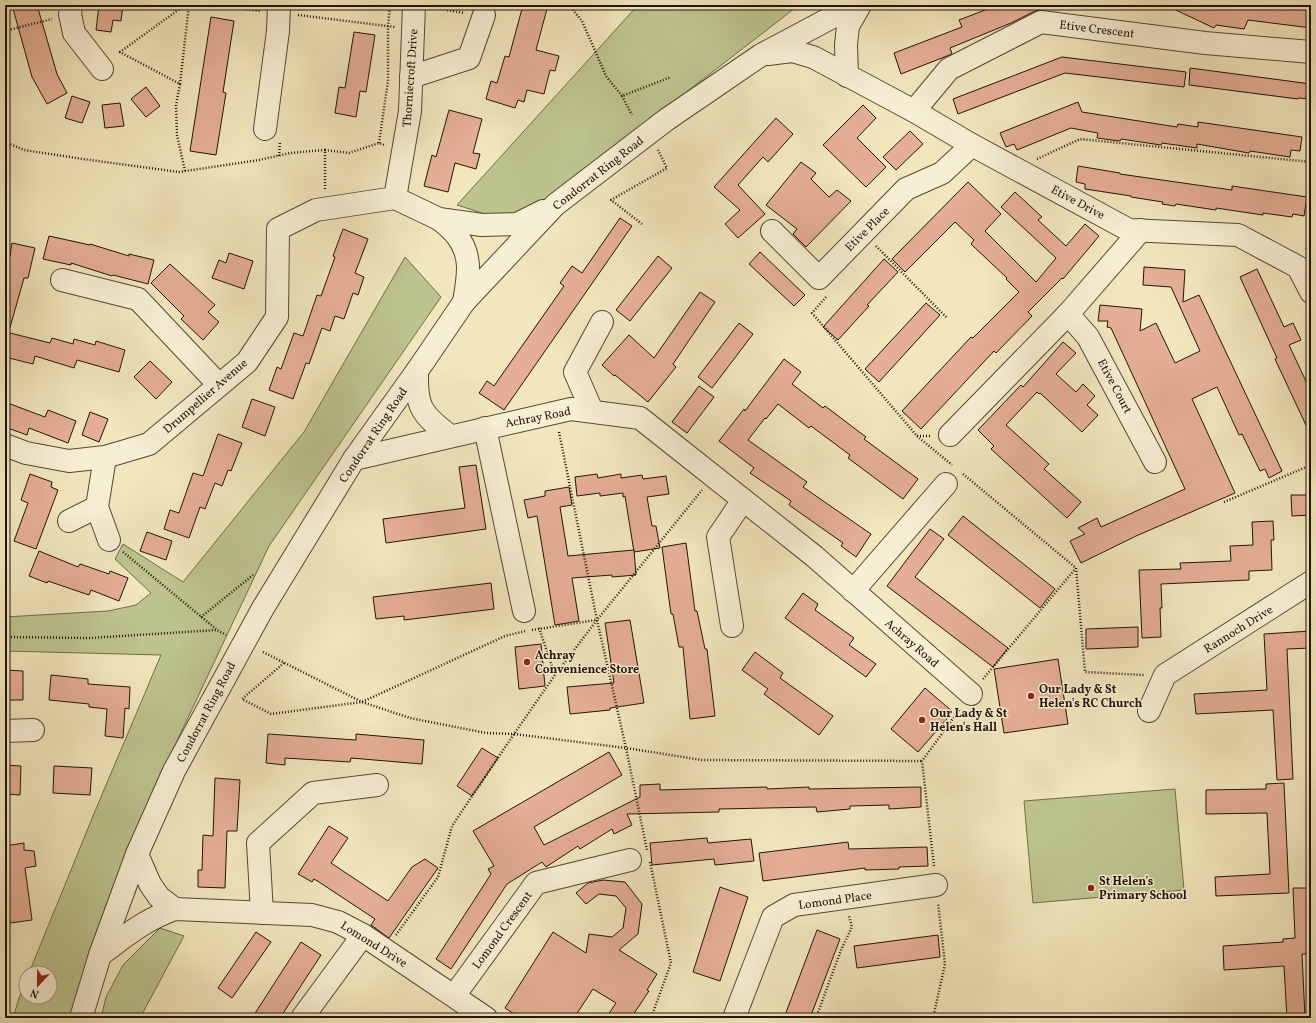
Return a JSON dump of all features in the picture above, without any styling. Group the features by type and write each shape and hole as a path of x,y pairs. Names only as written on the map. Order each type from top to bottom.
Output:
{"street":[{"name":"Thorniecroft Drive","path":"395,198 410,111 414,5"},
{"name":"Condorrat Ring Road","path":"81,1018 100,955 137,854 174,771 263,608 354,459 464,302 555,205 666,120 761,55 854,5"},
{"path":"847,76 846,45 848,26 860,5"},
{"path":"265,129 278,31 279,9"},
{"path":"70,10 74,32 102,69"},
{"path":"411,77 469,58 484,15"},
{"name":"Etive Crescent","path":"914,111 950,69 1041,22 1205,43 1311,52"},
{"name":"Etive Drive","path":"761,55 792,52 813,57 1130,230 1238,235 1298,267 1311,292"},
{"name":"Etive Place","path":"819,278 906,189 942,173 972,144"},
{"path":"395,198 439,219 482,225 517,224 555,205"},
{"name":"Drumpellier Avenue","path":"5,445 26,453 69,461 105,457 148,444 247,362 277,317 278,229 316,210 395,198"},
{"path":"439,219 457,236 465,248 469,271 464,302"},
{"path":"950,436 1068,314 1142,230"},
{"path":"772,231 819,278"},
{"path":"62,280 138,299 219,385"},
{"name":"Etive Court","path":"1068,314 1088,337 1156,462"},
{"path":"592,411 575,372 602,322"},
{"path":"417,370 417,391 420,406 433,423 450,436"},
{"name":"Achray Road","path":"354,459 571,409 640,418 814,556 971,694"},
{"path":"485,428 524,611"},
{"path":"105,457 97,507 108,540"},
{"path":"853,591 946,484"},
{"path":"732,626 718,537 743,500"},
{"path":"69,521 97,507"},
{"name":"Rannoch Drive","path":"1165,675 1311,582"},
{"path":"1149,711 1165,675"},
{"path":"5,731 33,730"},
{"path":"262,913 258,843 313,793 377,785"},
{"path":"137,854 150,884 158,897 175,909"},
{"name":"Lomond Crescent","path":"454,996 536,883 630,860"},
{"name":"Lomond Place","path":"734,1018 773,917 794,905 936,885"},
{"path":"100,955 142,924 156,916 175,909"},
{"name":"Lomond Drive","path":"175,909 312,915 338,922 363,935 486,1018"},
{"path":"302,1018 363,935"}],"path":[{"path":"180,84 120,52 186,5"},
{"path":"185,171 177,135 176,105 180,84 189,5"},
{"path":"214,5 279,9 413,30"},
{"path":"379,143 388,81 388,26 390,5"},
{"path":"569,5 582,21 606,76 622,96 632,114"},
{"path":"5,32 70,10"},
{"path":"622,96 671,77"},
{"path":"1016,168 1080,139 1311,162"},
{"path":"5,142 24,150 82,160 179,172 259,160 290,153 325,150 349,153 379,143 403,152"},
{"path":"325,150 325,209"},
{"path":"642,224 611,200 667,168 658,150"},
{"path":"863,233 947,318"},
{"path":"819,278 826,297 812,313 917,436 1076,568 1085,672 1165,675"},
{"path":"556,412 597,620 626,748 671,963 651,1018"},
{"path":"1224,502 1311,465"},
{"path":"385,951 438,877 452,826 514,734 555,675 597,620 713,476"},
{"path":"108,540 217,630 227,635"},
{"path":"933,1018 945,964 922,761 971,694 1076,568"},
{"path":"201,617 253,575"},
{"path":"524,611 538,628 555,675"},
{"path":"284,663 242,699 271,714 362,702 505,636 538,628 597,620"},
{"path":"5,636 90,638 217,630"},
{"path":"263,652 362,702 410,718 486,733 514,734 626,748 702,760 922,761"},
{"path":"816,1018 841,950 852,927 844,898"}],"green space":[{"path":"638,5 799,5 516,224 457,205"},
{"path":"405,257 441,297 269,546 144,811 74,1018 13,1018 18,1001 18,1005 58,1005 58,965 32,965 161,655 5,651 5,617 108,611 136,605 151,593 115,559 123,544 183,582 304,432"},
{"path":"1175,789 1184,890 1033,903 1024,801"},
{"path":"160,928 184,936 140,1018 101,1018 106,997 123,965"}],"building":[{"path":"12,5 37,5 57,74 67,93 47,104 32,77"},
{"path":"99,5 123,5 121,21 113,20 111,32 96,30"},
{"path":"523,5 548,5 536,50 559,56 555,71 550,70 544,94 527,90 524,102 518,100 515,108 486,99 491,81 497,83 505,56 509,57"},
{"path":"998,5 1054,6 1044,10 1035,11 1011,23 950,48 952,54 901,74 894,53 962,27 959,20"},
{"path":"1165,5 1293,5 1311,7 1311,28 1248,20 1244,29 1216,25 1214,28"},
{"path":"211,17 234,21 223,92 226,93 216,155 190,151"},
{"path":"354,32 375,35 366,92 360,91 356,117 335,113 339,87 345,88"},
{"path":"1062,57 1186,72 1184,87 1065,73 958,114 953,99"},
{"path":"1190,68 1311,84 1311,99 1298,99 1189,85"},
{"path":"146,87 160,106 146,117 131,99"},
{"path":"72,96 90,102 82,123 65,118"},
{"path":"1078,102 1082,112 1177,127 1178,124 1198,127 1198,122 1302,137 1300,151 1291,150 1290,157 1250,151 1249,153 1197,144 1197,148 1162,143 1161,145 1121,139 1120,141 1097,138 1098,133 1071,128 1017,150 1014,144 1006,147 1000,133"},
{"path":"120,103 124,126 105,128 102,105"},
{"path":"863,105 876,118 857,138 886,167 866,187 823,145"},
{"path":"449,110 482,119 473,153 480,154 476,169 455,163 448,192 424,186 432,155 436,157"},
{"path":"776,118 793,134 768,162 763,157 738,185 765,214 738,238 725,224 740,210 714,187"},
{"path":"910,131 923,144 896,170 883,157"},
{"path":"801,162 816,173 811,179 829,197 837,190 851,201 806,247 793,234 797,229 766,205"},
{"path":"1078,166 1120,174 1232,190 1232,186 1307,197 1304,216 1293,214 1292,217 1263,213 1263,215 1216,208 1216,210 1176,204 1175,206 1162,204 1163,202 1085,189 1085,184 1076,182"},
{"path":"968,182 1001,214 985,231 1036,282 1056,258 1001,207 1015,192 1042,217 1038,220 1066,246 1085,224 1099,236 1063,279 1062,278 1028,312 1032,316 996,353 994,351 921,429 902,411 971,337 973,338 1019,292 1006,279 1007,278 971,244 974,240 955,222 905,272 892,259"},
{"path":"620,218 632,226 504,410 479,393 487,381 494,386 564,286 560,283 572,266 582,273"},
{"path":"343,229 368,239 355,273 364,277 358,295 353,293 344,319 335,316 330,331 322,328 309,364 306,363 293,399 269,390 277,367 281,369 294,333 303,336 317,295 321,296"},
{"path":"49,236 90,244 129,256 129,254 154,260 148,284 112,276 71,263 71,265 43,259"},
{"path":"12,243 35,248 28,278 24,278 9,331 5,331 5,255 10,256"},
{"path":"760,252 805,295 794,306 749,264"},
{"path":"229,253 253,261 244,289 212,278 219,260 226,263"},
{"path":"658,256 672,268 630,321 616,310"},
{"path":"884,259 898,272 867,305 869,306 838,340 823,327"},
{"path":"170,264 215,305 208,312 219,322 203,340 181,319 184,316 151,283"},
{"path":"1144,267 1185,270 1183,302 1199,295 1282,471 1269,478 1265,469 1260,471 1242,434 1239,435 1217,387 1192,399 1235,493 1136,536 1081,563 1070,541 1085,534 1078,528 1097,518 1101,527 1185,489 1111,328 1107,327 1108,321 1098,321 1100,305 1142,309 1140,331 1156,323 1175,363 1200,351 1171,287 1143,285"},
{"path":"1257,269 1284,327 1293,323 1301,340 1289,345 1311,392 1311,436 1275,359 1277,358 1240,277"},
{"path":"700,292 715,302 673,364 676,367 648,402 602,365 629,335 654,358"},
{"path":"926,303 940,315 879,382 865,369"},
{"path":"739,323 753,334 712,388 698,377"},
{"path":"10,333 50,343 52,338 73,344 74,339 95,345 96,341 125,350 119,372 77,360 74,368 35,356 33,364 5,357"},
{"path":"1063,342 1076,353 1056,374 1076,392 1083,384 1095,396 1087,405 1098,415 1082,432 1040,393 1039,394 1037,392 1006,425 1049,464 1044,469 1081,502 1067,518 991,449 994,446 978,430 1021,385 1023,387"},
{"path":"784,359 801,372 792,384 823,408 825,406 866,437 864,439 918,479 903,499 848,458 850,455 811,426 809,428 778,404 766,419 765,418 748,440 807,482 803,487 871,534 856,557 841,546 843,543 789,505 791,501 750,473 754,468 719,441 744,409 745,411"},
{"path":"150,361 172,382 156,399 134,377"},
{"path":"699,386 714,397 687,433 672,422"},
{"path":"252,399 275,407 265,436 242,427"},
{"path":"5,402 45,417 48,410 76,421 68,443 29,428 27,435 5,427"},
{"path":"90,412 108,419 99,442 82,435"},
{"path":"218,434 242,443 231,471 228,470 222,486 215,483 205,509 200,507 189,538 164,529 170,510 179,513 193,473 203,476"},
{"path":"476,465 486,529 386,543 383,519 465,508 459,467"},
{"path":"30,474 52,482 51,487 58,490 36,549 14,541 28,503 21,500"},
{"path":"597,474 598,478 621,474 621,478 642,475 643,479 666,476 669,494 647,497 652,526 656,526 660,548 634,552 625,496 623,497 623,493 600,496 600,493 577,496 575,477"},
{"path":"569,487 572,505 560,507 568,556 634,550 636,575 572,578 579,621 555,625 537,516 528,518 524,500 545,496 545,491"},
{"path":"1291,495 1311,495 1311,515 1292,516"},
{"path":"963,516 1055,589 1040,608 948,535"},
{"path":"1273,521 1274,540 1271,540 1272,570 1249,571 1249,580 1161,584 1161,637 1142,638 1139,570 1181,569 1180,563 1231,561 1230,546 1253,545 1252,522"},
{"path":"930,529 944,539 915,577 1008,648 993,667 887,586"},
{"path":"147,532 172,541 166,560 140,551"},
{"path":"686,543 695,611 697,611 705,649 707,649 715,716 690,719 683,647 679,647 673,614 671,614 662,547"},
{"path":"39,551 78,567 80,564 109,574 110,571 128,578 119,601 91,590 89,595 48,581 47,583 29,576"},
{"path":"491,583 494,609 404,620 404,616 376,619 373,597"},
{"path":"803,593 818,604 815,610 854,638 849,645 876,664 866,677 785,618"},
{"path":"630,620 644,703 610,708 610,710 570,714 567,687 614,683 605,623"},
{"path":"1138,627 1138,647 1086,649 1086,629"},
{"path":"1311,631 1311,648 1287,649 1293,779 1277,780 1273,710 1196,714 1194,694 1267,690 1264,634"},
{"path":"541,644 545,686 519,689 515,647"},
{"path":"755,652 783,673 780,678 833,716 819,735 764,694 768,689 742,670"},
{"name":"Our Lady & St Helen's RC Church","path":"1058,659 1068,724 1004,733 994,669"},
{"path":"5,670 23,671 23,700 5,700"},
{"path":"51,675 88,679 88,684 130,687 129,709 125,708 123,738 105,736 107,709 89,707 89,704 49,700"},
{"name":"Our Lady & St Helen's Hall","path":"925,688 953,712 918,752 891,729"},
{"path":"268,734 356,740 356,734 424,740 422,764 351,758 350,762 285,758 285,765 266,763"},
{"path":"482,748 498,758 472,796 457,786"},
{"path":"609,752 622,775 534,827 544,845 640,797 640,785 660,784 660,790 767,787 767,789 809,787 809,789 921,787 921,807 889,809 889,805 850,806 850,809 817,812 816,807 719,809 719,812 627,814 632,825 614,834 612,829 580,849 578,846 546,867 542,862 507,884 451,969 436,959 491,874 488,869 494,866 473,831"},
{"path":"5,765 21,766 20,795 5,794"},
{"path":"54,766 92,768 90,795 53,793"},
{"path":"215,778 240,780 237,831 227,831 225,888 198,887 198,870 202,870 203,835 213,836"},
{"path":"1284,783 1289,893 1216,896 1215,877 1270,874 1267,813 1206,814 1206,790 1266,789 1266,784"},
{"path":"329,826 348,838 331,863 388,901 412,867 425,859 438,868 389,938 371,925 375,919 314,879 312,882 298,874"},
{"path":"707,838 708,843 751,839 754,861 715,865 714,859 652,865 650,843"},
{"path":"848,842 849,849 927,847 928,866 899,867 899,869 865,870 865,868 763,881 759,853"},
{"path":"24,843 24,850 34,851 36,866 25,868 32,920 10,923 5,889 7,888 5,846"},
{"path":"603,880 625,882 642,904 638,934 619,950 657,974 647,990 649,991 633,1015 630,1013 626,1018 606,1018 616,1003 593,989 574,1018 520,1018 505,1008 553,932 586,953 589,934 612,937 623,928 626,908 616,896 599,894 586,904 576,893 588,883"},
{"path":"720,887 748,897 720,981 693,972"},
{"path":"1293,888 1310,888 1311,946 1308,946 1308,954 1302,954 1305,1018 1287,1018 1284,966 1224,970 1223,946 1283,942 1283,939 1295,938"},
{"path":"817,930 840,939 810,1018 784,1018"},
{"path":"256,932 271,942 232,998 218,988"},
{"path":"938,935 940,957 857,968 854,946"},
{"path":"301,942 321,955 280,1018 252,1018"}],"place":[{"name":"Achray Convenience Store","path":"527,662"},
{"name":"Our Lady & St Helen's RC Church","path":"1031,696"},
{"name":"Our Lady & St Helen's Hall","path":"922,720"},
{"name":"St Helen's Primary School","path":"1091,888"}]}
